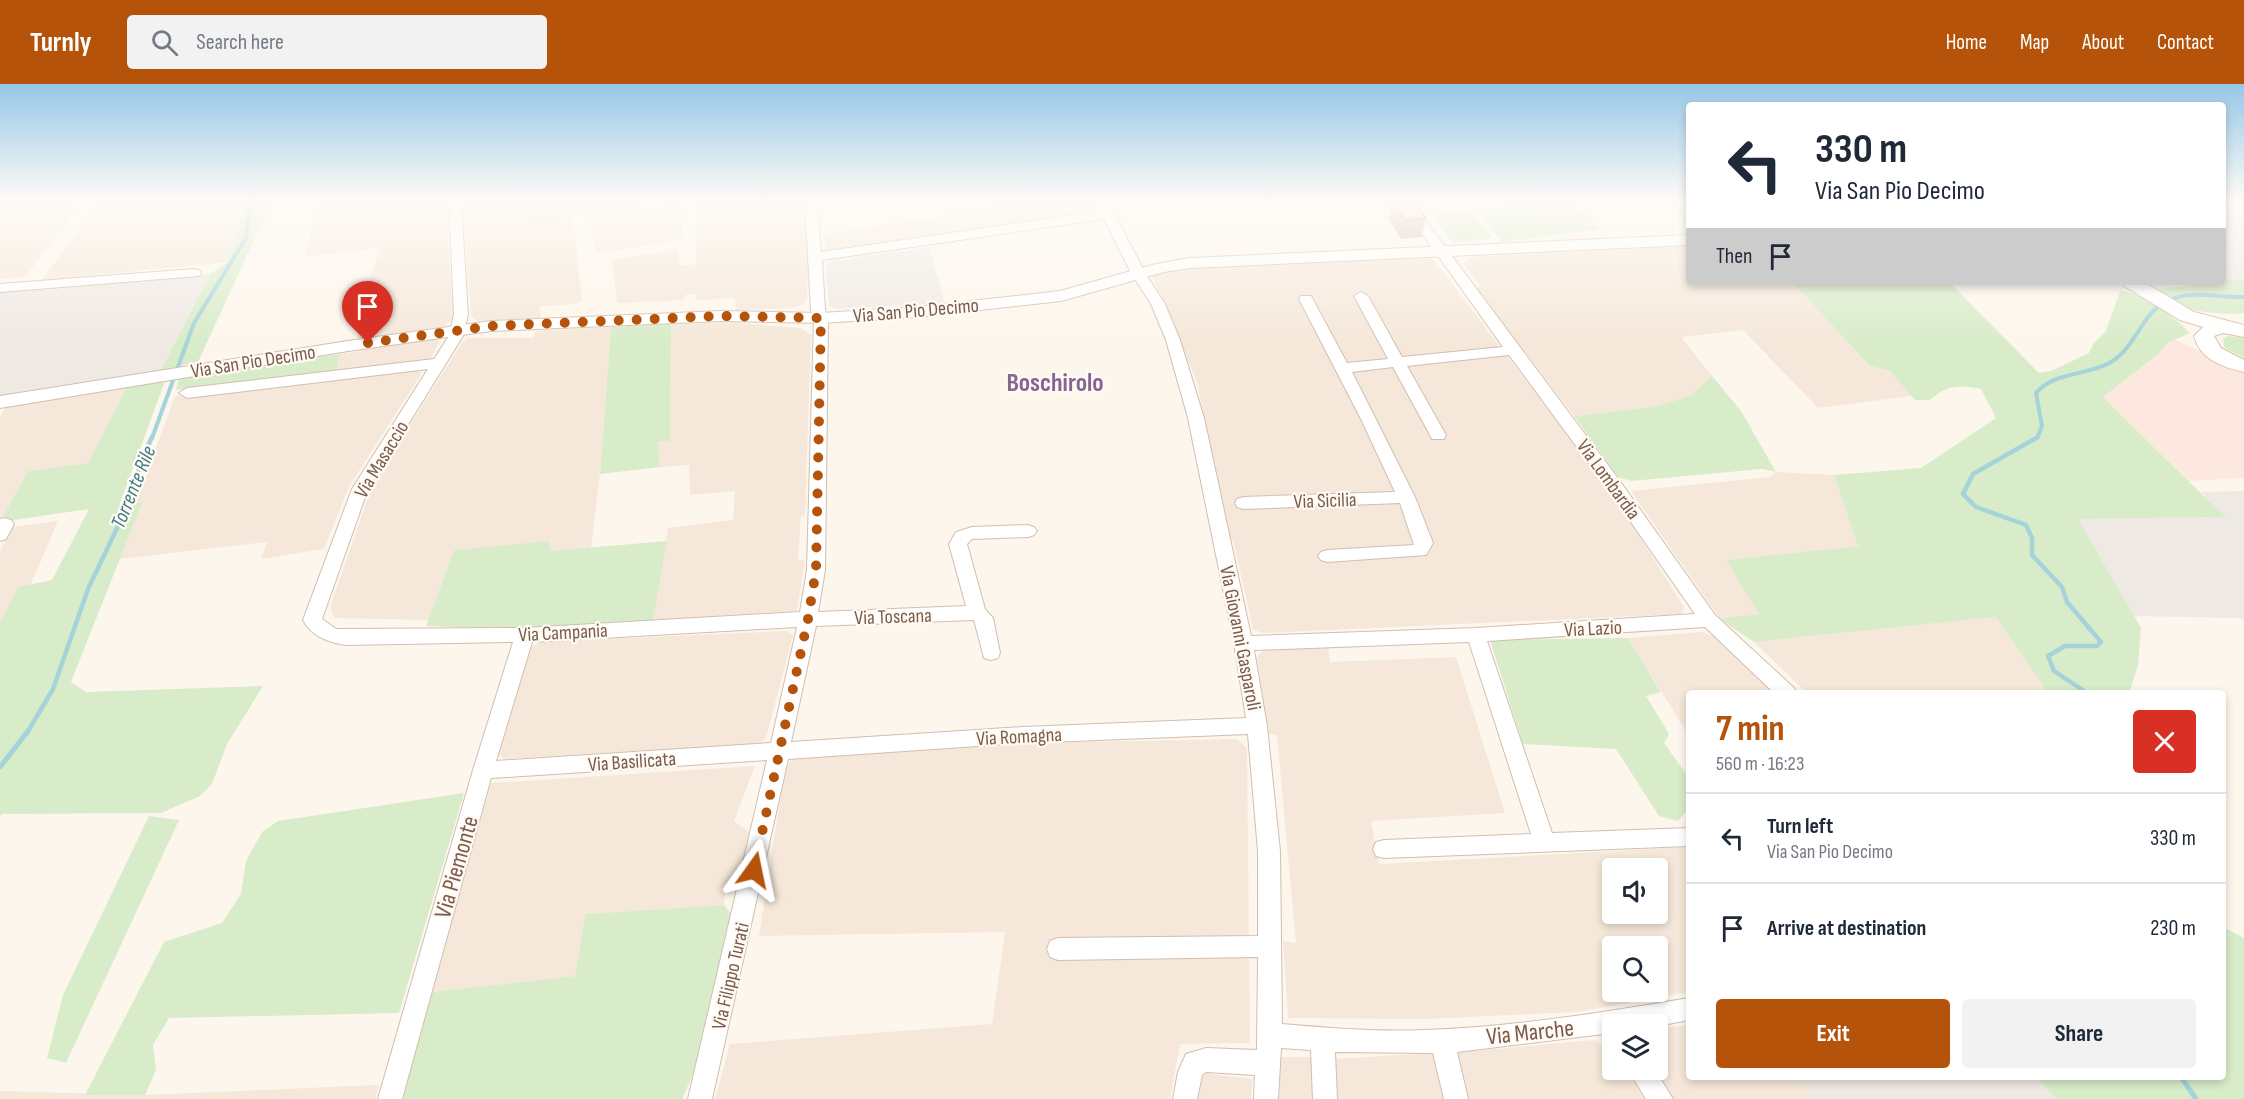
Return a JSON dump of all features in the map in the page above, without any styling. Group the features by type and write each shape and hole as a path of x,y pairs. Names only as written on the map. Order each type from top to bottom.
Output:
{"main road":[{"path":"2139,287 2170,307 2231,330"},
{"path":"2231,330 2205,342 2211,350 2222,357 2244,366"}],"street":[{"path":"457,248 461,315 458,330"},
{"name":"Via Filippo Turati","path":"700,1099 780,751 816,570 821,318 818,310 815,248"},
{"path":"816,257 875,248"},
{"name":"Via Giovanni Gasparoli","path":"1126,248 1138,273 1158,304 1173,340 1196,418 1243,643 1257,726 1269,851 1270,1035 1266,1099"},
{"name":"Via Lombardia","path":"1440,248 1616,488 1709,620 1784,690"},
{"path":"1443,253 1531,248"},
{"name":"Via San Pio Decimo","path":"0,402 187,371 491,326 721,316 821,318 917,312 1045,298 1077,292 1162,267 1219,261 1443,253"},
{"path":"0,288 194,273"},
{"path":"1360,296 1438,435"},
{"path":"1306,299 1407,497 1424,543 1420,551 1327,556"},
{"name":"Via Masaccio","path":"319,629 312,620 315,608 360,489 440,363 458,330"},
{"path":"1342,368 1513,350"},
{"path":"187,393 440,363"},
{"name":"Via Sicilia","path":"1243,503 1407,497"},
{"path":"0,525 5,524 0,535"},
{"path":"991,653 984,618 977,613 958,544 962,536 972,533 1028,531"},
{"name":"Via Toscana","path":"808,619 977,613"},
{"name":"Via Campania","path":"319,629 330,636 346,638 525,635 808,619"},
{"name":"Via Lazio","path":"1243,643 1476,634 1709,620"},
{"path":"1476,634 1544,842"},
{"name":"Via Piemonte","path":"390,1099 483,770 525,635"},
{"name":"Via Romagna","path":"780,751 1023,735 1257,726"},
{"name":"Via Basilicata","path":"483,770 780,751"},
{"path":"1384,849 1686,837"},
{"path":"1058,949 1270,946"},
{"name":"Via Marche","path":"1667,1014 1686,1010"},
{"name":"Via Marche","path":"1270,1035 1323,1040 1442,1041 1602,1028"},
{"path":"1323,1040 1325,1099"},
{"path":"1442,1041 1456,1099"},
{"path":"1185,1099 1190,1072 1195,1063 1206,1060 1268,1064"},
{"path":"1647,1080 1661,1099"}],"shaded area":[{"path":"0,248 47,248 25,277 0,279"},
{"path":"65,248 232,248 228,262 42,280"},
{"path":"308,248 378,248 306,256"},
{"path":"381,248 449,248 453,319 444,326 361,339 357,337 378,285 367,286"},
{"path":"466,248 577,248 582,300 576,304 540,306 541,318 477,321 471,316"},
{"path":"595,248 629,248 602,253 595,252"},
{"path":"696,248 808,248 807,299 802,305 794,308 736,310 735,298 697,300 696,294 685,295 684,300 617,303 612,260 677,249 680,266 696,264"},
{"path":"825,248 853,248 830,252"},
{"path":"929,248 945,303 837,309 829,306 826,266 832,261"},
{"path":"1686,248 1686,285 1795,285 1870,366 1890,371 1912,396 1818,408 1743,330 1681,337 1712,376 1690,396 1653,407 1574,416 1476,288 1481,287 1464,265 1469,257"},
{"path":"2226,248 2244,248 2244,279 2226,282"},
{"path":"1429,258 1434,260 1618,502 1684,607 1682,614 1262,633 1253,629 1233,540 1227,540 1197,382 1152,275 1155,271 1237,265"},
{"path":"210,274 161,370 0,396 0,293"},
{"path":"737,323 801,328 811,335 805,515 801,516 798,560 805,560 797,611 653,620 668,528 733,520 735,491 690,495 689,465 660,467 658,441 670,442 671,324"},
{"path":"611,327 600,474 591,548 550,551 549,542 454,550 428,620 334,618 330,607 373,483 462,343 467,338 533,338 536,331"},
{"path":"435,339 439,342 431,358 426,361 336,373 340,354"},
{"path":"2174,339 2244,371 2244,478 2189,481 2103,397"},
{"path":"416,370 422,373 350,485 324,549 261,559 267,542 119,559 142,504 136,503 175,396"},
{"path":"127,387 88,463 28,471 0,522 0,417 8,404"},
{"path":"1776,472 1834,475 1858,546 1727,560 1760,615 1720,619 1631,491 1770,477"},
{"path":"2244,491 2244,620 2239,618 2134,616 2078,519 2224,517 2201,492"},
{"path":"58,521 31,584 18,587 0,622 0,551 12,527"},
{"path":"1996,617 2046,690 1804,690 1754,642"},
{"path":"786,631 793,635 766,738 758,744 504,759 499,754 527,650 540,642"},
{"path":"1702,632 1718,638 1772,690 1686,690 1686,731 1628,638"},
{"path":"1328,647 1330,662 1456,657 1505,813 1371,821 1379,864 1686,847 1686,993 1668,996 1668,936 1602,936 1602,1002 1632,1002 1576,1012 1427,1019 1288,1018 1283,941 1296,943 1277,735 1269,734 1257,657 1262,651"},
{"path":"1237,739 1247,748 1250,1043 1180,1044 1170,1099 715,1099 730,1044 992,1024 1005,932 759,936 785,768 794,757 1074,742"},
{"path":"755,766 734,821 752,834 738,882 726,889 724,905 585,914 575,976 430,992 491,783"},
{"path":"1686,1025 1686,1080 1802,1080 1811,1099 1671,1099 1658,1080 1668,1080 1668,1027"},
{"path":"1595,1040 1602,1046 1602,1080 1631,1080 1645,1099 1465,1099 1455,1058 1460,1052"},
{"path":"1436,1053 1447,1099 1334,1099 1332,1059"},
{"path":"1281,1057 1315,1057 1318,1099 1279,1099"},
{"path":"1201,1073 1253,1079 1251,1099 1197,1099"},
{"path":"1802,1080 2039,1080 2056,1099 1811,1099"},
{"path":"379,1085 375,1099 0,1099 0,1091 145,1095"}],"green space":[{"path":"232,248 250,248 198,362 161,370 210,274 228,262"},
{"path":"2244,279 2244,313 2210,313 2186,308 2167,297 2160,289 2194,285 2226,285 2226,281"},
{"path":"1795,285 1952,285 2039,373 2051,371 2089,353 2094,343 2106,331 2120,291 2149,300 2167,312 2190,333 2169,342 2157,355 2103,397 2225,517 2078,519 2141,628 2138,665 2130,690 2046,690 1996,617 1754,642 1720,619 1759,614 1726,560 1858,546 1834,475 1921,468 1996,418 1981,389 1948,388 1930,400 1915,400 1890,371 1870,366"},
{"path":"671,324 670,442 658,441 660,467 600,474 611,327"},
{"path":"2228,336 2244,338 2244,358 2224,347 2223,338"},
{"path":"340,354 336,373 176,390 179,378"},
{"path":"1712,376 1741,411 1776,472 1762,469 1631,481 1618,477 1574,416 1653,407 1690,396"},
{"path":"165,381 120,503 142,503 71,682 86,692 263,686 227,744 212,784 200,796 161,813 2,814 0,816 0,622 18,587 52,580 89,509 0,522 28,471 88,463 127,387"},
{"path":"549,541 550,551 667,541 653,620 508,629 426,626 454,550"},
{"path":"1628,638 1661,692 1646,696 1669,734 1664,743 1686,774 1686,812 1678,821 1659,816 1616,749 1523,744 1490,640"},
{"path":"464,793 399,1013 169,1018 153,1045 156,1070 145,1095 85,1095 164,942 222,923 241,894 246,861 262,832 278,821"},
{"path":"149,816 179,820 66,1063 47,1058 63,995"},
{"path":"724,905 733,916 697,1065 682,1099 402,1099 430,992 575,976 585,914"},
{"path":"2226,929 2244,938 2244,1099 2056,1099 2039,1080 2226,1080"}],"waterway":[{"name":"Torrente Rile","path":"152,438 194,323 240,248"},
{"path":"2037,437 2042,426 2036,393 2052,381 2111,362 2128,346 2155,309 2183,296 2244,297"},
{"name":"Torrente Rile","path":"27,733 53,689 88,589 129,503 142,459 152,437"},
{"path":"2037,437 1973,474 1963,494 1976,507 2026,525 2032,538 2032,555 2062,587 2067,602 2101,642 2097,646 2065,646 2048,656 2054,671 2082,690"},
{"name":"Torrente Rile","path":"0,767 28,731"},
{"path":"2183,1080 2196,1099"}],"district":[{"name":"Boschirolo","path":"1055,382"}],"route":[{"path":"368,343 491,326 721,316 821,318 816,570 808,619 754,870"}]}
